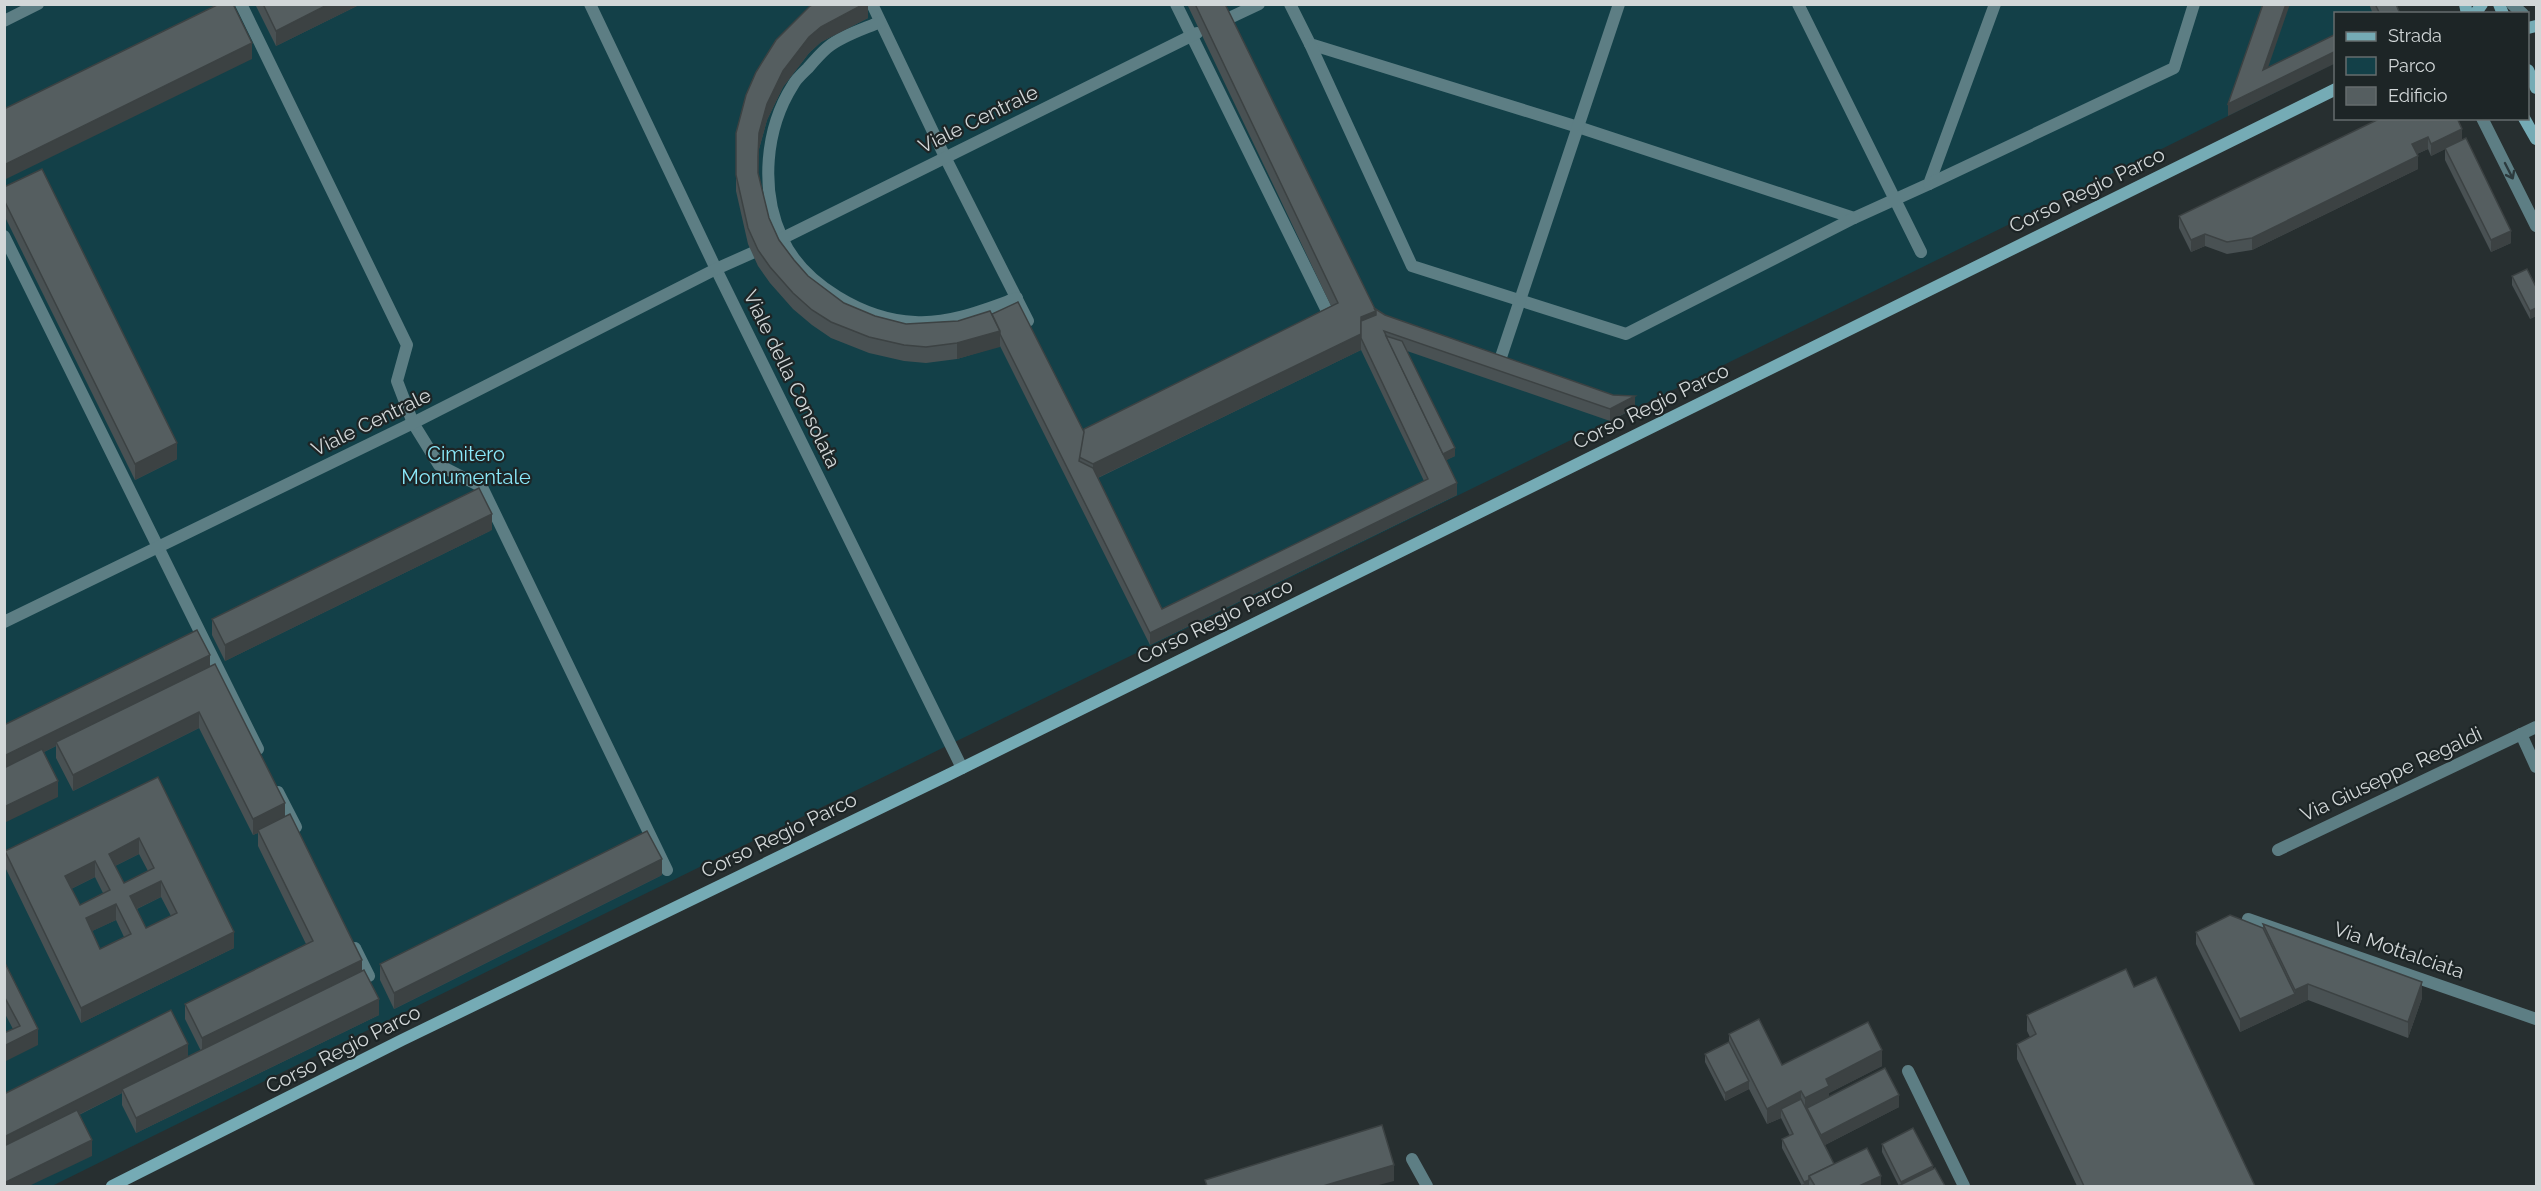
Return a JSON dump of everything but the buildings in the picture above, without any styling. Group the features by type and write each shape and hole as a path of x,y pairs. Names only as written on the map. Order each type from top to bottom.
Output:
{"street":[{"path":"4,21 38,4"},
{"path":"241,4 407,345 397,381 413,423 439,465 482,487 667,870"},
{"name":"Viale della Consolata","path":"590,4 716,269 962,768"},
{"path":"872,4 945,158 1032,330"},
{"path":"1176,4 1196,34 1329,315 1308,325"},
{"path":"1225,20 1259,4"},
{"path":"1290,4 1412,266 1626,334 1854,218 2174,68 2194,4"},
{"path":"1501,357 1619,4"},
{"path":"1798,4 1921,252"},
{"path":"1929,184 1995,4"},
{"path":"880,22 829,46 793,84 774,125 768,165 778,241 808,275 839,298 874,315 915,322 964,318 1017,298"},
{"name":"Viale Centrale","path":"778,241 1196,34"},
{"path":"1310,44 1578,127 1854,218"},
{"path":"2529,72 2536,88"},
{"name":"Corso Regio Parco","path":"112,1186 413,1035 962,768 2334,90"},
{"path":"2483,120 2536,226"},
{"path":"2525,120 2536,139"},
{"path":"4,236 264,763"},
{"name":"Viale Centrale","path":"4,622 413,423 716,269 752,253"},
{"name":"Via Giuseppe Regaldi","path":"2278,850 2536,726"},
{"path":"2521,734 2536,767"},
{"path":"274,783 299,834"},
{"name":"Via Mottalciata","path":"2248,919 2536,1019"},
{"path":"349,936 369,976"},
{"path":"1908,1071 1964,1186"},
{"path":"1412,1159 1427,1186"}],"green space":[{"name":"Cimitero Monumentale","path":"5,5 2391,5 2394,12 2334,12 2334,63 52,1186 5,1186"}]}
